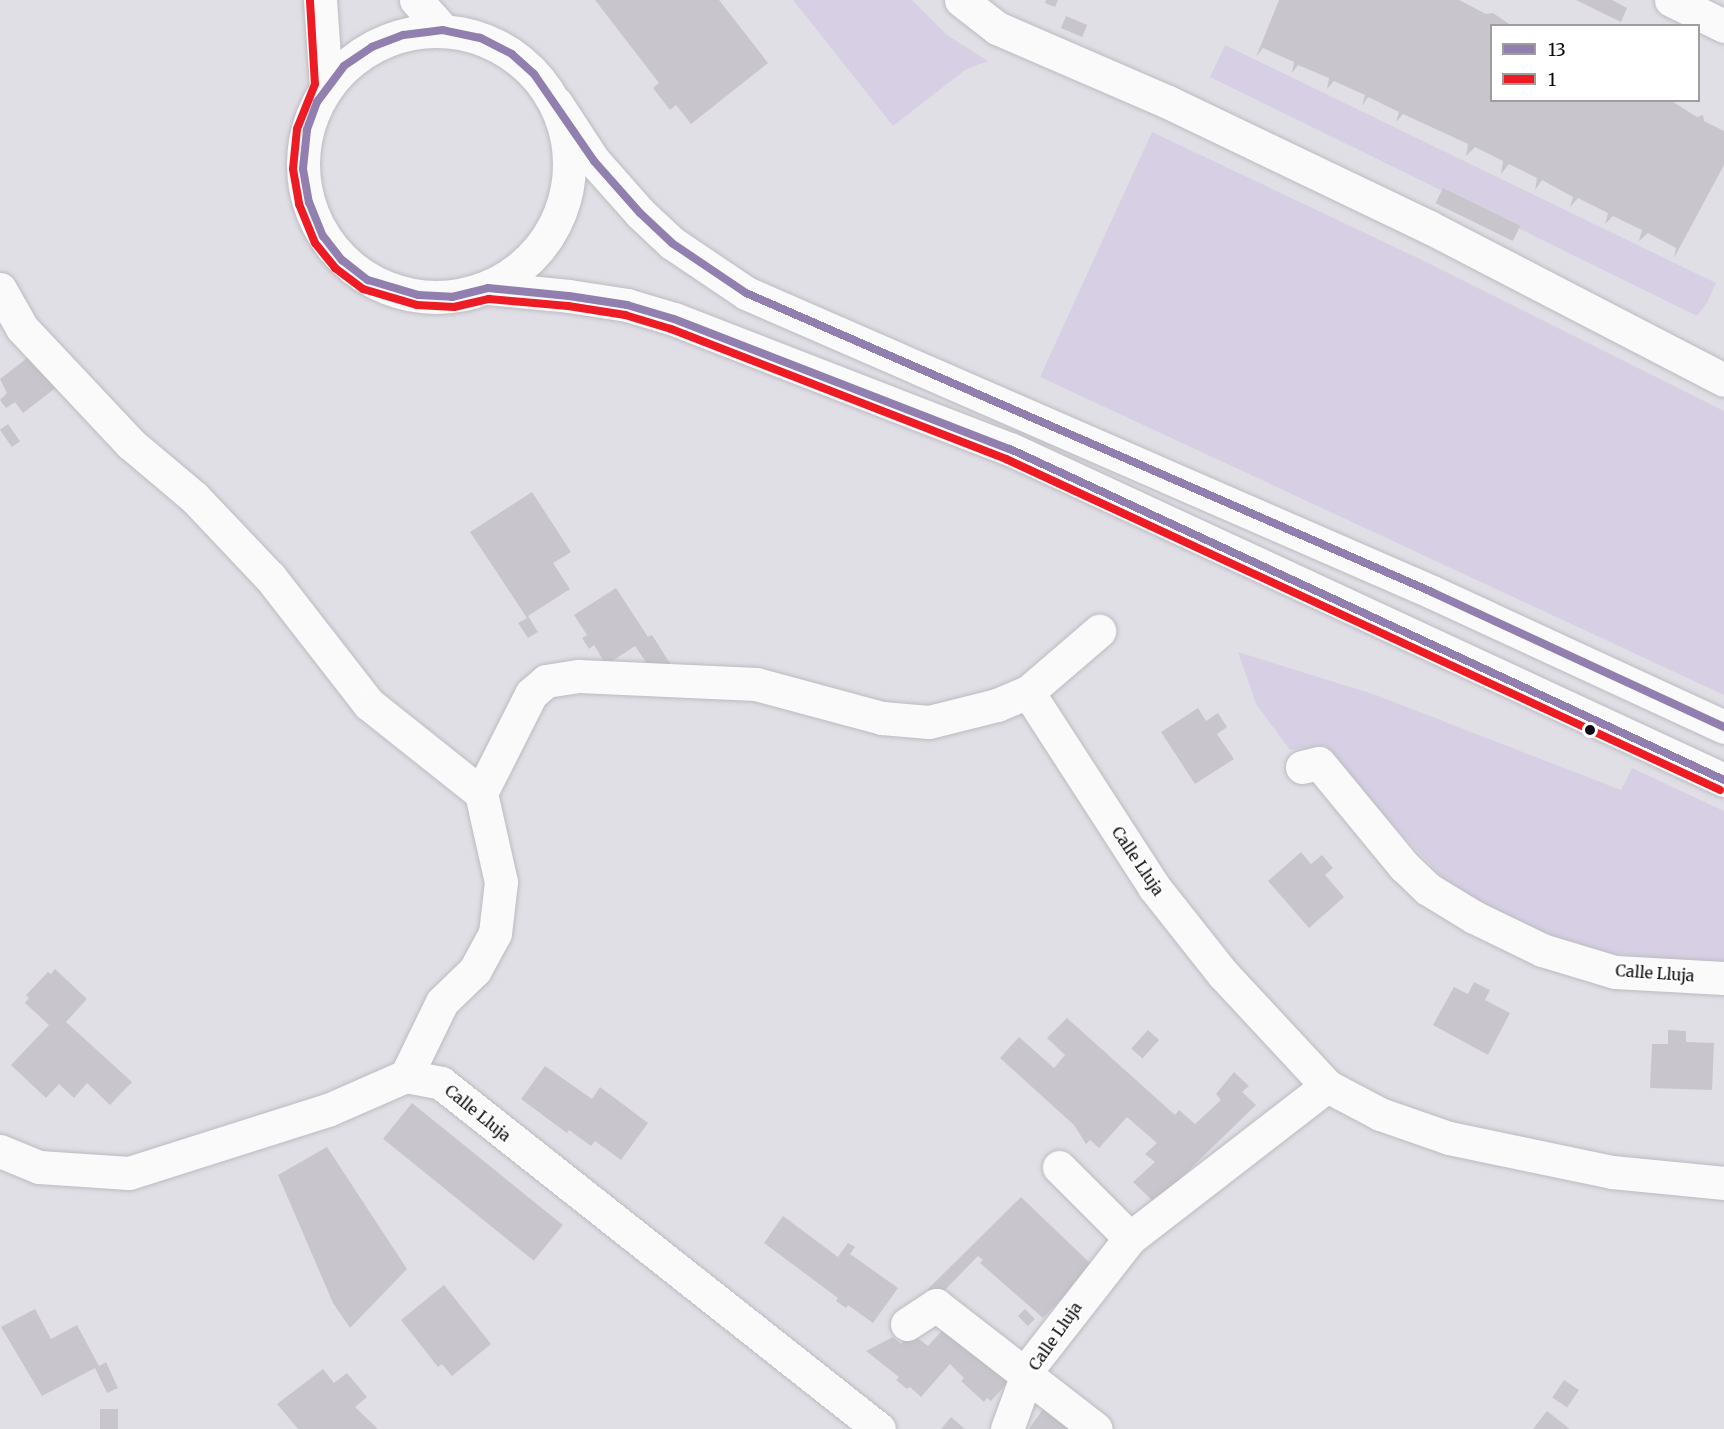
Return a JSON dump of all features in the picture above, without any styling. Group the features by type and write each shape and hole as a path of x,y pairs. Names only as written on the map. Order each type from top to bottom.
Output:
{"street":[{"path":"320,0 326,86"},
{"path":"416,0 443,30"},
{"path":"961,0 997,28 1168,102 1429,227 1724,380"},
{"path":"1671,0 1724,26"},
{"path":"556,103 567,137 569,175 562,210 544,243 519,269 488,288 452,297 418,296 368,280 342,260 323,236 309,202 303,169 307,130 326,86 344,66 372,47 403,35 443,30 480,38 512,54 534,74 556,103 594,161 640,213 672,243 746,293 1389,573 1724,727"},
{"path":"488,288 569,296 627,305 674,319 1010,449 1724,780"},
{"path":"0,289 22,328 131,444 194,497 270,577 369,704 481,793 501,882 495,933 475,970 442,1002 406,1076 297,1121 129,1173 39,1167 0,1151"},
{"path":"481,793 531,694 546,681 558,677 756,684 908,722 953,718 1028,692 1099,631"},
{"name":"Calle Lluja","path":"1028,692 1154,887 1223,974 1327,1086 1380,1114 1449,1138 1612,1172 1724,1183"},
{"name":"Calle Lluja","path":"1302,767 1319,763 1404,866 1428,889 1474,917 1542,950 1615,972 1724,978"},
{"name":"Calle Lluja","path":"406,1076 441,1083 879,1429"},
{"name":"Calle Lluja","path":"1007,1429 1030,1366 1130,1238 1327,1086"},
{"path":"1059,1167 1130,1238"},
{"name":"Calle Lluja","path":"907,1324 936,1305 1026,1378 1096,1429"}],"shaded area":[{"path":"793,0 912,0 947,35 988,61 965,70 893,126"},
{"path":"1225,45 1716,283 1707,303 1697,316 1210,77"},
{"path":"1152,132 1418,258 1724,411 1724,695 1040,377"},
{"path":"1238,652 1376,695 1621,790 1632,768 1724,811 1724,966 1583,950 1501,920 1442,877 1344,773 1325,745 1290,750 1256,704"}],"building":[{"path":"595,0 719,0 768,63 691,124 676,105 670,110 653,88 659,83"},
{"path":"1046,0 1058,0 1055,7 1045,3"},
{"path":"1279,0 1459,0 1486,14 1493,13 1509,24 1490,24 1490,102 1673,102 1697,117 1703,115 1704,121 1724,131 1724,165 1674,258 1676,248 1648,233 1639,241 1642,230 1613,216 1605,224 1608,213 1578,198 1570,207 1573,197 1542,180 1535,190 1537,178 1509,164 1501,174 1503,161 1475,147 1466,156 1468,144 1403,114 1396,122 1399,112 1368,97 1362,106 1365,95 1334,81 1327,89 1329,78 1298,65 1292,73 1294,62 1263,48 1256,57"},
{"path":"1576,0 1612,0 1627,8 1621,22"},
{"path":"1066,16 1087,25 1082,37 1061,28"},
{"path":"1443,188 1520,226 1513,241 1436,203"},
{"path":"35,352 62,383 23,413 15,402 6,408 0,400 7,393 0,379"},
{"path":"8,424 20,441 12,447 0,430"},
{"path":"532,492 571,552 553,563 570,589 528,616 538,632 528,638 518,623 527,618 470,532"},
{"path":"616,588 648,637 652,635 675,671 652,671 635,646 606,665 594,645 589,649 582,638 587,635 574,615"},
{"path":"1198,708 1206,721 1218,713 1227,727 1217,734 1234,759 1195,784 1161,732"},
{"path":"1301,852 1311,864 1322,855 1333,868 1325,875 1344,897 1309,928 1268,881"},
{"path":"55,969 87,999 66,1022 132,1082 110,1105 87,1083 74,1098 59,1084 46,1098 11,1065 49,1025 25,1003 29,998 26,995 48,972 51,974"},
{"path":"1474,982 1490,990 1485,1000 1510,1013 1488,1055 1433,1025 1454,987 1468,994"},
{"path":"1067,1018 1175,1115 1179,1110 1195,1124 1221,1100 1216,1094 1234,1072 1249,1086 1242,1092 1256,1105 1155,1203 1133,1182 1155,1162 1145,1154 1157,1143 1127,1117 1099,1148 1090,1140 1086,1144 1074,1125 1000,1058 1019,1037 1054,1068 1065,1055 1047,1038"},
{"path":"1148,1030 1159,1040 1142,1059 1131,1049"},
{"path":"1668,1030 1686,1031 1686,1042 1714,1043 1712,1090 1650,1088 1652,1044 1668,1044"},
{"path":"545,1066 592,1099 600,1087 648,1123 621,1160 595,1141 591,1146 569,1130 567,1133 521,1099"},
{"path":"412,1103 563,1225 534,1261 383,1139"},
{"path":"327,1147 407,1269 350,1328 333,1303 278,1175"},
{"path":"1021,1197 1093,1266 1043,1318 980,1263 983,1260 978,1256 938,1297 928,1289"},
{"path":"783,1216 838,1257 848,1243 855,1247 850,1254 898,1288 873,1323 848,1305 846,1308 836,1301 838,1298 764,1243"},
{"path":"444,1285 491,1344 452,1376 442,1364 438,1367 401,1320"},
{"path":"35,1309 51,1339 77,1325 99,1366 106,1362 118,1388 107,1393 95,1368 42,1396 1,1327"},
{"path":"1025,1309 1035,1319 1028,1326 1018,1316"},
{"path":"949,1323 1012,1378 991,1401 987,1398 984,1402 961,1381 964,1378 950,1364 921,1397 910,1387 907,1389 896,1380 899,1377 866,1351 893,1337 901,1344 911,1333 928,1346"},
{"path":"323,1369 334,1383 347,1373 367,1397 355,1407 378,1429 298,1429 277,1404"},
{"path":"1564,1380 1579,1390 1567,1407 1552,1397"},
{"path":"1046,1405 1080,1429 1029,1429"},
{"path":"100,1409 118,1409 118,1429 100,1429"},
{"path":"1547,1411 1570,1429 1533,1429"},
{"path":"951,1417 965,1429 941,1429"}],"transit line":[{"name":"1","path":"310,1 315,84 297,129 293,169 299,204 315,243 335,268 363,289 417,305 454,307 489,299 568,306 625,315 671,329 1006,459 1720,790"},
{"name":"13","path":"1724,727 1432,592 746,293 672,243 640,213 594,161 534,74 512,54 480,38 443,30 403,35 372,47 344,66 317,102 307,130 303,169 309,202 323,236 342,260 368,280 418,295 452,297 488,288 569,296 627,305 674,319 1010,449 1724,780"}]}
